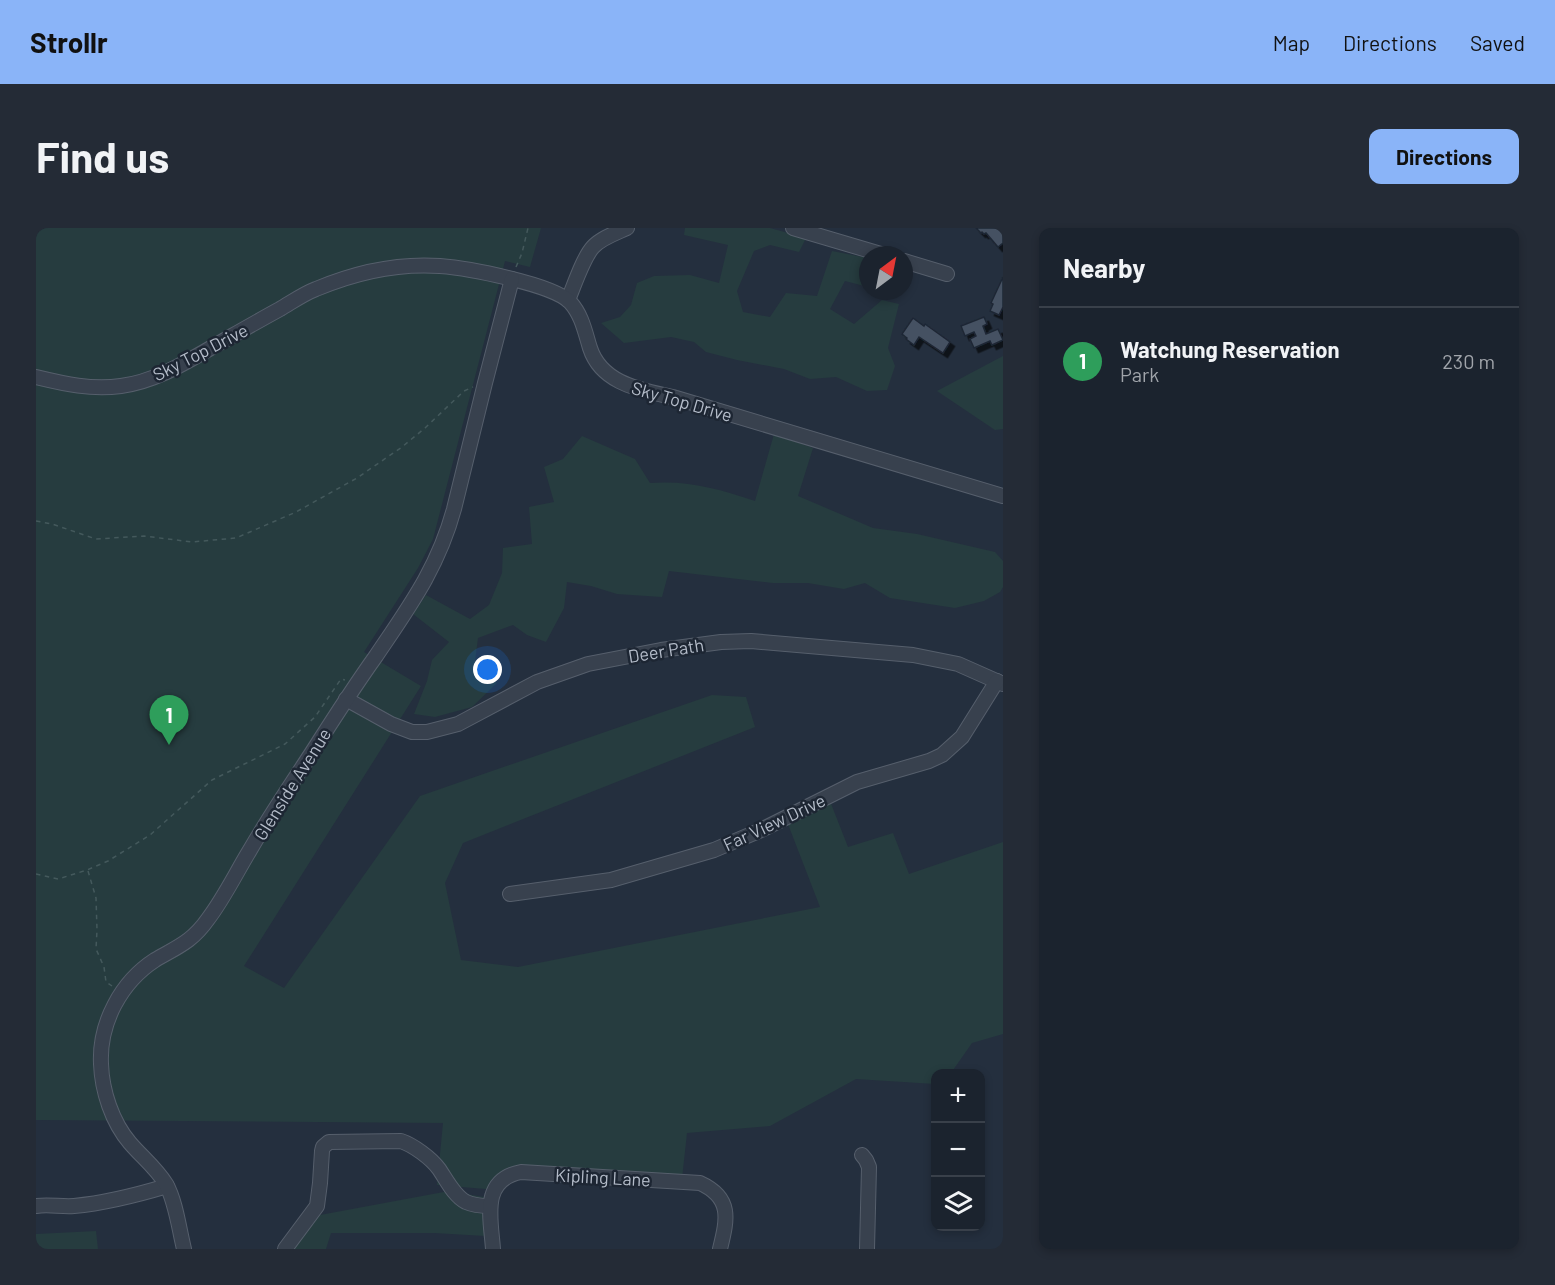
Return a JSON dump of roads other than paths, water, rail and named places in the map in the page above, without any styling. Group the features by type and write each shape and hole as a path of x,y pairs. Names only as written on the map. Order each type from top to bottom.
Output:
{"street":[{"path":"568,300 592,247 627,228"},
{"path":"793,228 859,248"},
{"path":"913,264 947,274"},
{"name":"Sky Top Drive","path":"36,377 80,387 122,386 158,376 314,290 348,277 376,270 408,266 440,266 512,279 545,289 568,300 582,321 593,355 598,363 608,374 622,383 1003,496"},
{"name":"Glenside Avenue","path":"184,1249 167,1186 130,1143 118,1126 110,1106 100,1062 103,1037 110,1014 121,993 133,978 147,966 178,948 206,922 279,803 433,567 454,509 512,279"},
{"name":"Deer Path","path":"346,699 391,724 412,732 427,732 458,724 537,682 588,664 661,650 721,642 752,641 914,655 958,664 1000,682"},
{"name":"Far View Drive","path":"510,894 611,880 714,850 761,831 857,782 929,761 942,755 962,737 1000,682"},
{"path":"285,1249 317,1206 323,1147 329,1142 401,1141 425,1155 437,1166 464,1201 489,1206 492,1249"},
{"path":"862,1155 869,1167 867,1249"},
{"name":"Kipling Lane","path":"489,1206 496,1186 507,1177 521,1173 700,1184 711,1188 724,1206 726,1225 720,1249"},
{"path":"36,1206 48,1204 77,1206 133,1196 167,1186"}],"place":[{"name":"Watchung Reservation","path":"169,745"}]}
